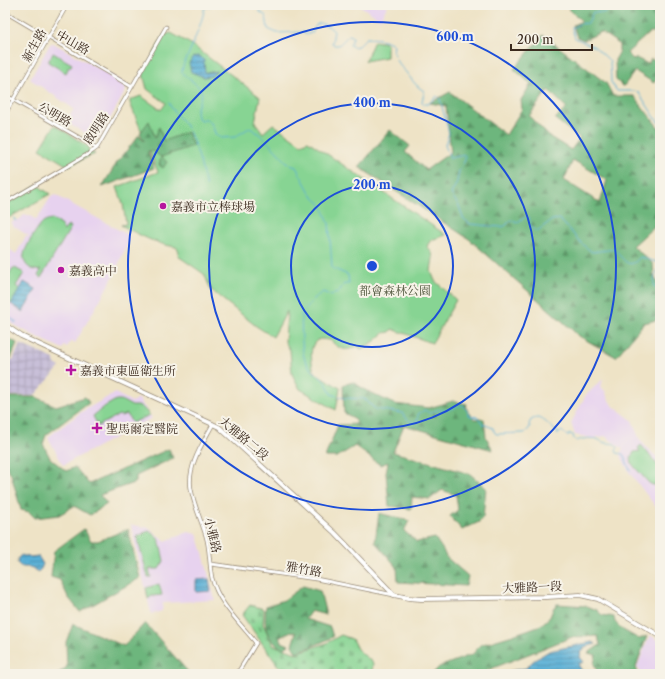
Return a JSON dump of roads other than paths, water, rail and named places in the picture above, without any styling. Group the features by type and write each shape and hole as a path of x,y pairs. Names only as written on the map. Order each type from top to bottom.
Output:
{"main road":[{"name":"大雅路二段","path":"5,325 21,336 213,424 224,431 314,513 351,549 394,595"},
{"name":"大雅路一段","path":"394,595 421,599 580,595 598,599 660,636"}],"street":[{"name":"新生路","path":"5,114 67,5"},
{"name":"中山路","path":"5,12 132,87"},
{"name":"啟明路","path":"5,203 97,148 166,28"},
{"name":"公明路","path":"5,95 97,148"},
{"name":"小雅路","path":"213,424 200,447 192,469 191,488 206,537 212,578 218,594 256,643 237,674"},
{"name":"雅竹路","path":"211,564 308,578 394,595"}],"water":[{"path":"200,56 204,60 205,73 217,71 212,76 204,77 191,72 189,63 193,57"},
{"path":"24,282 36,289 23,312 11,304"},
{"path":"21,555 29,557 38,556 43,564 41,569 38,572 29,567 20,566 17,563 18,558"},
{"path":"209,579 211,591 196,592 196,580"},
{"path":"592,642 596,644 584,647 584,650 581,652 580,657 584,662 578,664 582,671 581,674 510,674 510,671 526,668 533,661 549,651"}],"waterway":[{"path":"205,5 198,29 182,70 182,73 198,86 202,93 196,111 197,118 201,120 206,119 211,123 216,135 221,138 235,137 249,128 254,130 290,165 296,167 312,196 320,203 329,223 332,268 348,275 349,284 344,284 338,293 330,295 323,292 314,299 301,314 302,344 305,360 311,369 326,383 331,394 344,398 365,399 375,409 402,413 409,421 414,422 418,420 418,414 425,410 429,413 437,410 448,410 461,405 464,406 470,416 477,417 483,424 493,428 497,434 524,433 530,427 529,424 531,420 539,418 558,432 557,435 562,431 567,436 570,434 573,435 574,439 577,441 592,438 605,443 614,444 618,448 616,450 617,453 623,454 630,470"},
{"path":"205,8 213,5"},
{"path":"256,5 260,12 266,16 268,29 277,33 303,32 307,34 313,32 316,25 320,23 328,26 334,31 332,43 334,45 339,45 349,35 353,38 350,45 353,47 358,46 366,38 381,39 394,45 393,52 395,55"},
{"path":"609,5 609,10 603,13 593,12 588,23 579,24 572,28 575,38 595,47 610,61 611,82 617,91 635,91 639,93 658,122 660,122"},
{"path":"396,60 415,84 424,91 422,101 423,104 428,104 437,96 440,99 449,133 445,145 450,158 465,155 465,160 459,171 457,182 451,194 459,206 463,218 470,224 501,227 505,226 511,220 518,222 526,216 529,217 531,228 537,231 552,220 559,219 583,245 592,252 615,249 623,259 629,263 636,261 640,257 660,263"},
{"path":"169,103 190,133 198,155 206,186"},
{"path":"660,268 654,281 654,286 660,290"},
{"path":"5,302 8,304 5,309"},
{"path":"5,315 16,322"}],"place":[{"name":"嘉義市立棒球場","path":"163,206"},
{"name":"嘉義高中","path":"61,270"},
{"name":"嘉義市東區衛生所","path":"71,370"},
{"name":"聖馬爾定醫院","path":"97,428"}],"park label":[{"name":"都會森林公園","path":"395,290"}]}
